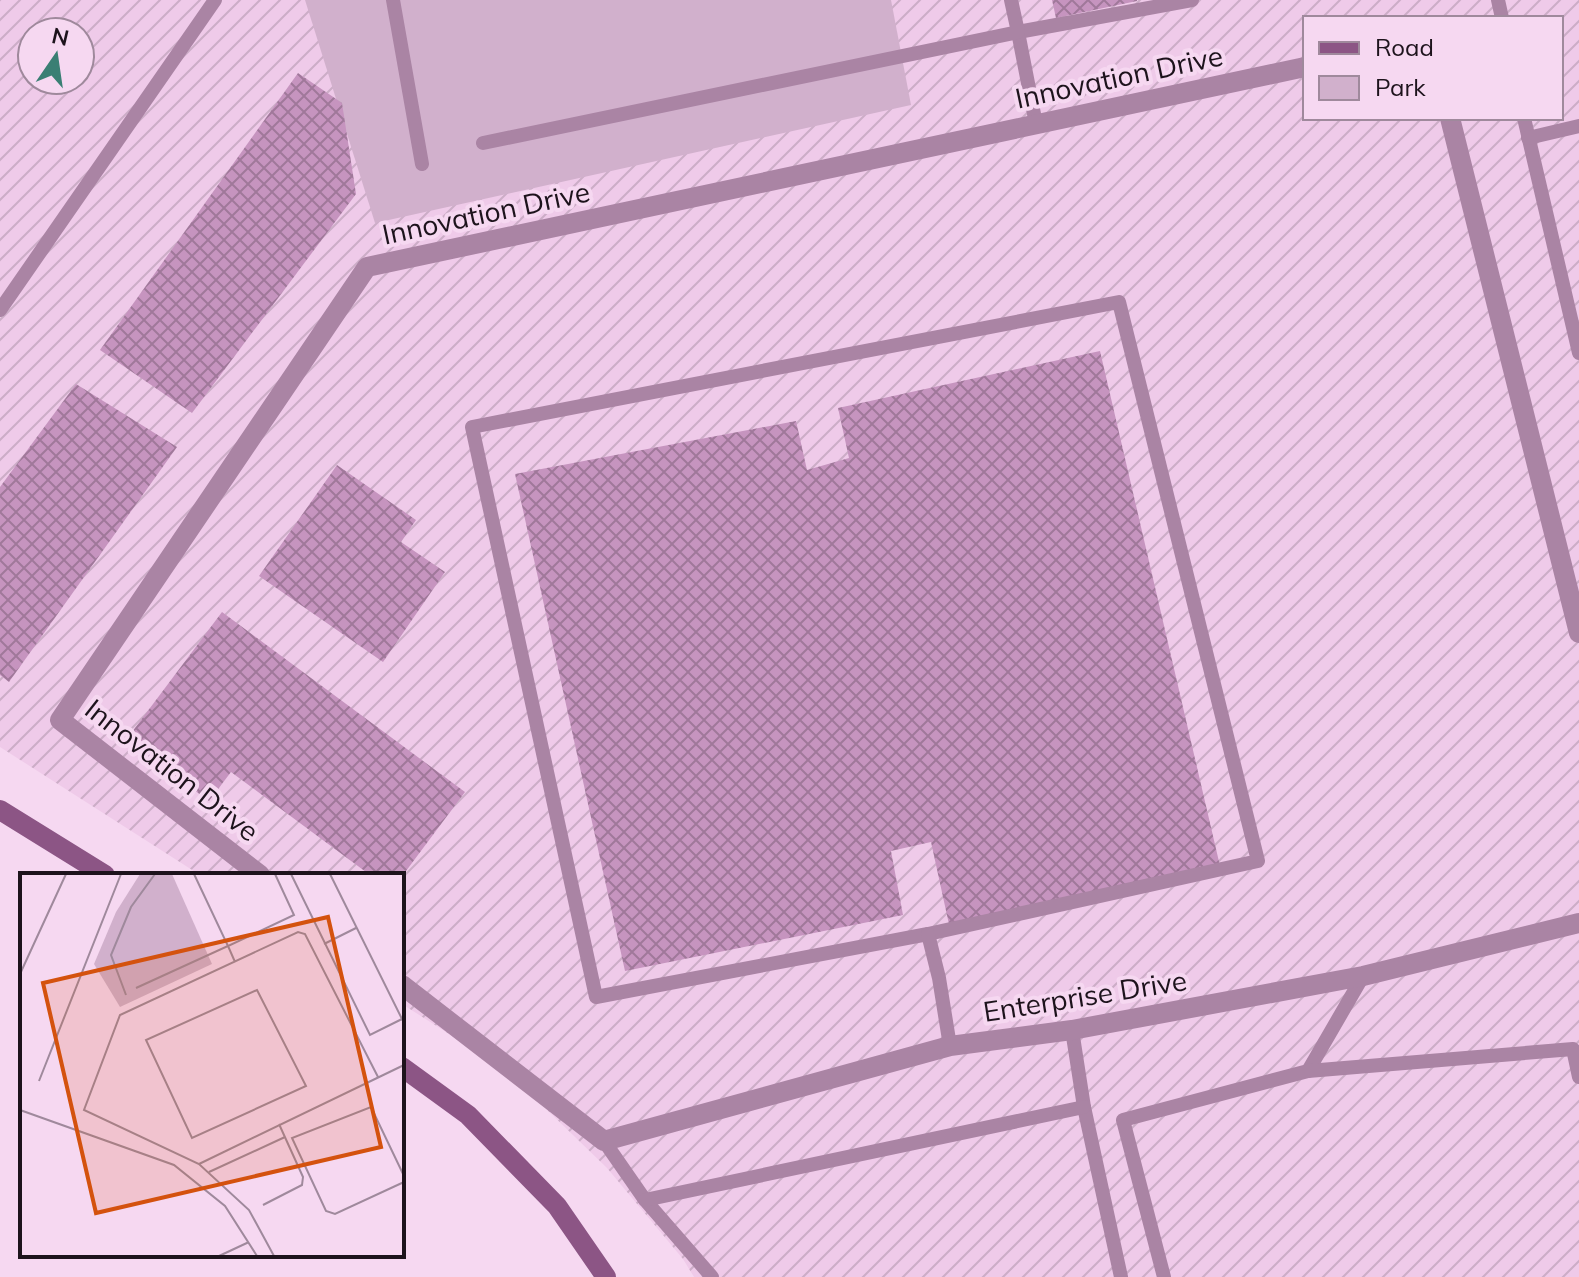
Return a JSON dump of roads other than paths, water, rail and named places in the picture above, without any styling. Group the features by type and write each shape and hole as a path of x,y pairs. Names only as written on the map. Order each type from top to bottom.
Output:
{"street":[{"name":"Innovation Drive","path":"257,873 60,720 367,267 1303,67"},
{"path":"1451,120 1579,633"},
{"path":"0,810 102,873"},
{"name":"Enterprise Drive","path":"604,1141 950,1046 1072,1030 1363,976 1579,923"},
{"path":"404,987 604,1141"},
{"path":"404,1068 468,1115 557,1206 606,1277"}],"lane":[{"path":"0,310 215,0"},
{"path":"393,0 422,164"},
{"path":"1011,0 1036,124"},
{"path":"483,143 1018,32 1192,0"},
{"path":"1524,120 1579,353"},
{"path":"1528,138 1579,126"},
{"path":"1119,302 1258,861 928,934 596,997 472,427 1119,302"},
{"path":"928,934 950,1046"},
{"path":"1308,1071 1363,976"},
{"path":"1072,1030 1084,1107 1121,1277"},
{"path":"1164,1277 1123,1120 1308,1071 1573,1049 1579,1077"},
{"path":"645,1200 1084,1107"},
{"path":"604,1141 645,1200 712,1277"}]}
